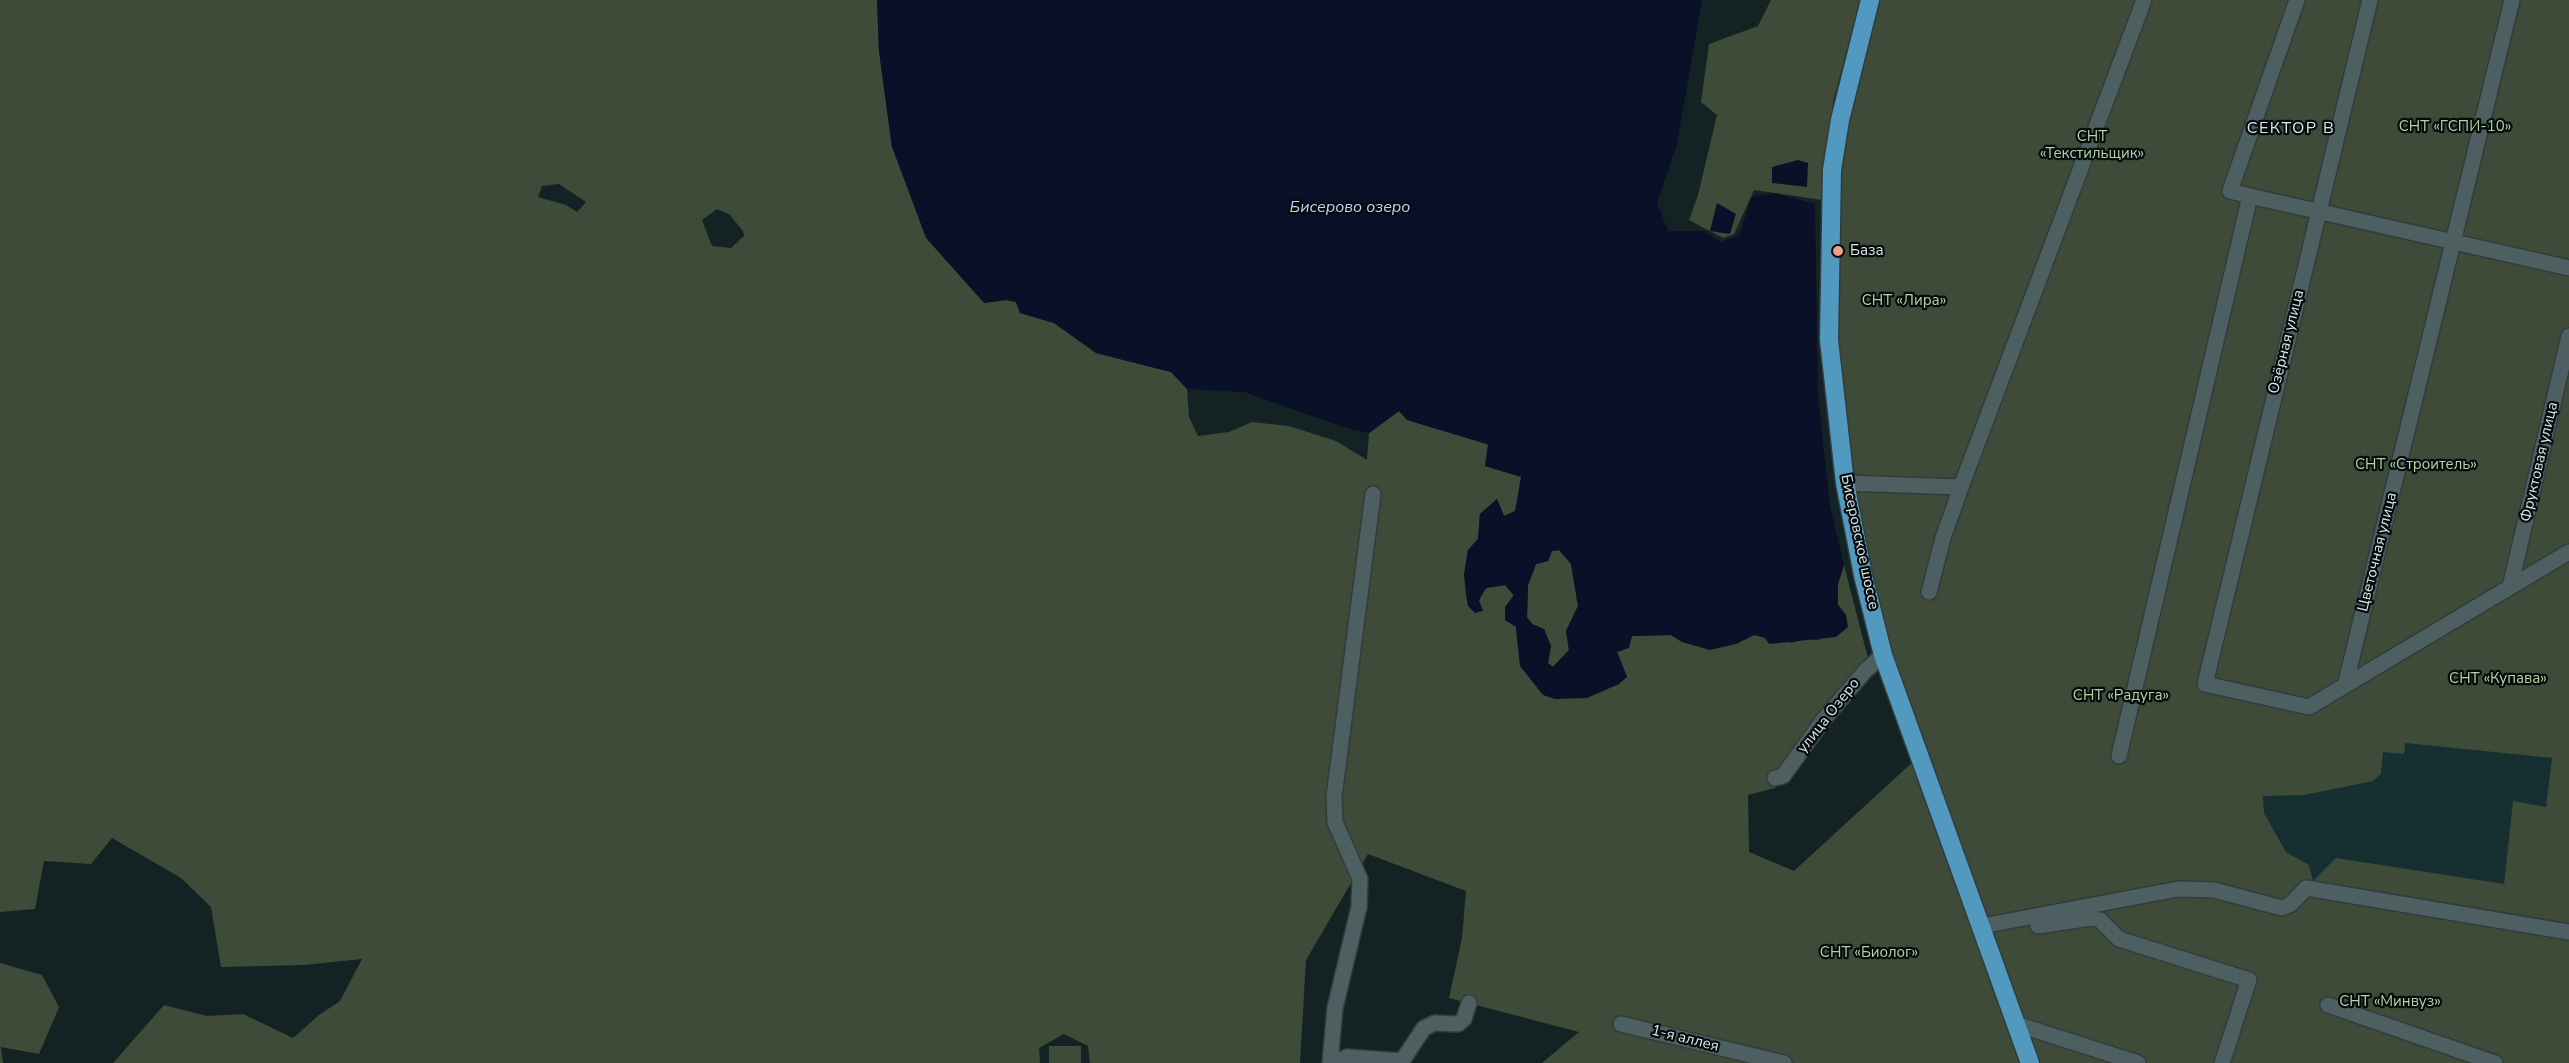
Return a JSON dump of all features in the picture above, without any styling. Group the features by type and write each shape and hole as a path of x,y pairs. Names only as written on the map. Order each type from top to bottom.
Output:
{"main road":[{"name":"Бисеровское шоссе","path":"1870,0 1840,120 1832,170 1829,339 1845,483 1863,575 1883,655 2030,1063"}],"street":[{"path":"1929,592 1942,538 1960,487 2144,0"},
{"path":"2297,0 2230,191 2569,268"},
{"name":"Озёрная улица","path":"2345,686 2310,707 2205,684 2370,0"},
{"name":"Цветочная улица","path":"2345,686 2512,0"},
{"path":"2119,756 2250,196"},
{"name":"Фруктовая улица","path":"2510,587 2569,336"},
{"path":"1845,483 1960,487"},
{"path":"1330,1063 1335,1008 1359,899 1360,879 1335,822 1334,797 1373,494"},
{"path":"2345,686 2569,552"},
{"name":"улица Озеро","path":"1775,778 1783,776 1824,719 1865,671 1883,655"},
{"path":"1983,931 2178,889 2214,890 2282,908 2306,888 2569,932"},
{"path":"1983,931 2091,918 2100,920 2119,939 2249,980 2222,1063"},
{"path":"1335,1063 1347,1057 1402,1061 1425,1028 1435,1023 1458,1024 1464,1019 1469,1003"},
{"path":"2328,1005 2495,1063"},
{"name":"1-я аллея","path":"1621,1024 1784,1063"},
{"path":"2016,1024 2138,1063"}],"shaded area":[{"path":"2405,743 2552,758 2546,807 2513,802 2504,884 2313,882 2309,865 2286,852 2264,813 2263,795 2305,795 2373,781 2381,774 2383,751 2403,754"}],"green space":[{"name":"СНТ «Биолог»","path":"0,0 877,0 879,51 892,147 984,303 1006,300 1016,302 1020,313 1054,323 1096,353 1171,372 1187,389 1189,417 1198,436 1229,432 1252,422 1289,426 1336,441 1367,460 1369,433 1399,411 1407,420 1489,445 1485,466 1522,477 1519,500 1515,511 1504,516 1497,499 1480,514 1478,539 1468,550 1464,575 1479,600 1486,588 1505,585 1514,596 1505,607 1516,627 1520,666 1627,677 1617,652 1632,636 1671,635 1682,642 1736,644 1754,635 1792,643 1804,639 1819,640 1846,615 1838,605 1838,584 1844,565 1871,670 1775,788 1748,795 1749,852 1794,871 1916,759 2024,1063 1542,1063 1579,1032 1449,998 1462,938 1466,891 1368,854 1306,960 1300,1063 1090,1063 1088,1046 1064,1034 1039,1048 1040,1063 113,1063 164,1005 207,1016 243,1014 293,1038 319,1015 340,1001 362,959 304,965 221,967 211,907 181,878 112,838 91,864 44,861 35,909 0,912","holes":["559,184 586,202 577,212 566,205 538,197 542,186","717,209 729,214 743,231 744,236 731,248 712,246 702,220"]},
{"path":"1771,0 1860,0 1833,102 1822,200 1754,190 1734,234 1723,238 1689,220 1698,195 1717,115 1701,102 1709,44 1758,26"},
{"path":"1877,0 2569,0 2569,1063 2038,1063 1890,652 1870,574 1852,483 1836,339 1839,170 1847,121","holes":["2405,743 2552,758 2546,807 2513,801 2504,884 2336,858 2313,881 2309,865 2286,852 2264,813 2263,796 2305,795 2373,781 2381,774 2383,752 2404,754"]},
{"path":"1559,550 1571,564 1578,606 1566,631 1569,650 1553,667 1548,663 1551,646 1544,629 1532,624 1527,617 1528,585 1536,564 1548,561 1552,551"},
{"path":"0,963 42,975 59,1007 39,1054 1,1047 3,1063 0,1063"},
{"path":"1049,1046 1081,1046 1081,1063 1049,1063"}],"water":[{"name":"Бисерово озеро","path":"877,0 1702,0 1677,144 1657,203 1668,231 1704,231 1721,242 1739,235 1752,197 1775,193 1815,204 1818,395 1830,506 1844,565 1838,584 1838,605 1846,615 1848,627 1836,637 1769,644 1765,638 1754,635 1736,644 1710,650 1682,642 1671,635 1632,636 1629,648 1617,652 1627,677 1619,684 1587,698 1555,699 1543,695 1520,666 1516,627 1505,620 1505,607 1514,595 1505,585 1486,588 1479,600 1483,611 1475,613 1468,606 1464,575 1468,550 1478,539 1480,514 1497,499 1504,516 1515,511 1521,477 1485,466 1488,444 1407,420 1399,411 1369,433 1346,428 1244,392 1187,389 1171,372 1096,353 1054,323 1020,313 1016,302 1006,300 984,303 926,238 892,147 879,51","holes":["1559,550 1571,564 1578,606 1566,631 1569,650 1553,667 1548,663 1551,646 1544,629 1532,624 1527,617 1528,585 1536,564 1548,561 1552,551"]},
{"path":"1798,160 1808,163 1807,187 1772,183 1772,167"},
{"path":"1717,203 1736,214 1730,234 1710,231"}],"place":[{"name":"База","path":"1838,251"}],"district":[{"name":"СЕКТОР В","path":"2291,129"}],"park label":[{"name":"СНТ «ГСПИ-10»","path":"2455,127"},
{"name":"СНТ «Текстильщик»","path":"2092,146"},
{"name":"СНТ «Лира»","path":"1904,301"},
{"name":"СНТ «Строитель»","path":"2416,465"},
{"name":"СНТ «Купава»","path":"2498,679"},
{"name":"СНТ «Радуга»","path":"2121,696"},
{"name":"СНТ «Минвуз»","path":"2390,1002"}]}
